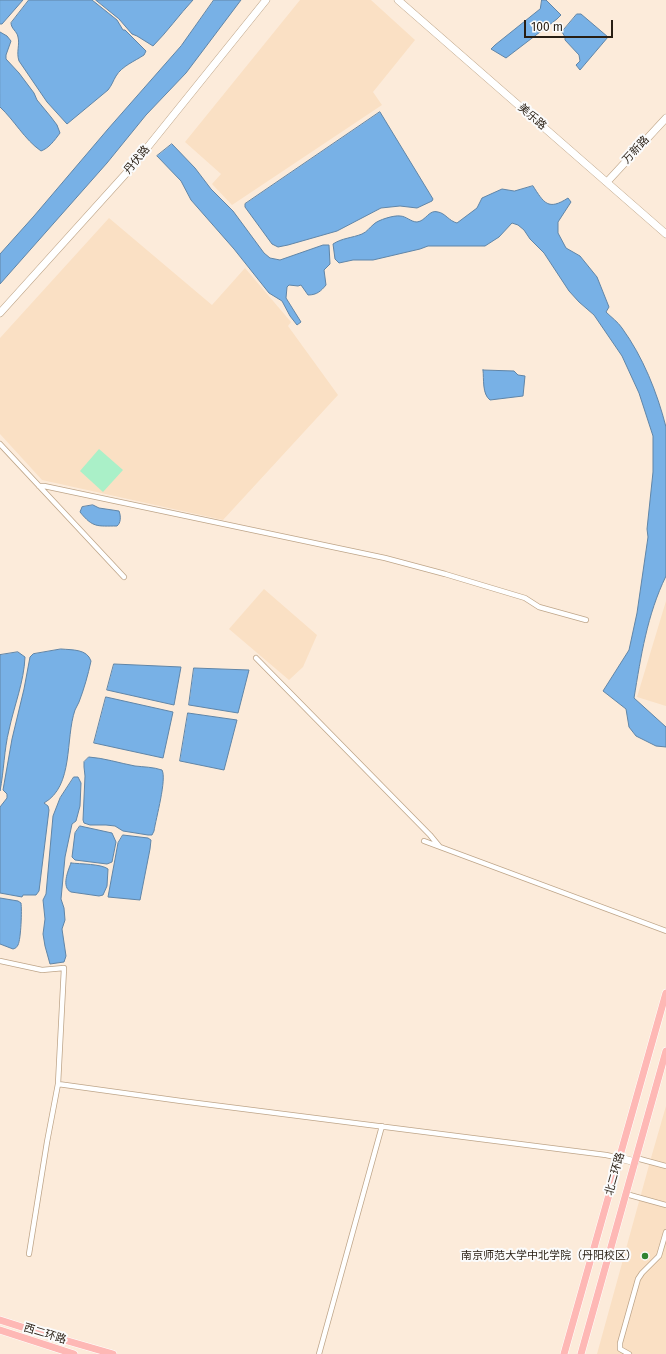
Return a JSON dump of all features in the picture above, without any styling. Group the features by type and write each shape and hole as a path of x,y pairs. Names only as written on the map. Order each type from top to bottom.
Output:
{"main road":[{"name":"北二环路","path":"564,1354 666,993"},
{"name":"北二环路","path":"581,1354 666,1051"},
{"name":"西二环路","path":"0,1320 113,1354"},
{"name":"西二环路","path":"0,1330 74,1354"}],"street":[{"name":"丹伏路","path":"0,313 130,170 266,0"},
{"name":"美乐路","path":"398,0 666,234"},
{"name":"万新路","path":"607,182 666,118"},
{"path":"0,444 124,577"},
{"path":"39,486 385,558 445,574 524,598 539,607 586,620"},
{"path":"256,658 430,835 439,846"},
{"path":"424,841 666,930"},
{"path":"0,961 42,970 64,968 58,1084 29,1254"},
{"path":"58,1084 606,1155 666,1166"},
{"path":"319,1354 382,1126"},
{"path":"626,1194 666,1205"},
{"path":"629,1354 620,1349 620,1343 638,1279 659,1256 666,1232"}],"shaded area":[{"path":"300,0 371,0 415,40 373,92 382,105 232,205 212,184 221,174 185,142"},
{"path":"109,218 212,305 245,268 291,322 288,326 338,395 223,520 42,480 0,434 0,338"},
{"path":"264,589 317,635 303,667 289,680 229,629"},
{"path":"666,601 666,706 637,697"},
{"name":"南京师范大学中北学院（丹阳校区）","path":"666,1106 666,1354 597,1354 651,1158"}],"green space":[{"path":"99,449 123,470 103,492 80,471"}],"water":[{"path":"0,0 23,0 2,24 0,24"},
{"path":"29,0 92,0 117,20 123,30 125,30 146,51 144,55 122,69 108,90 67,124 47,102 19,61 18,37 11,23"},
{"path":"96,0 193,0 153,46 132,34 119,19"},
{"path":"214,0 241,0 186,73 146,115 107,163 0,284 0,254 181,46"},
{"path":"542,0 546,0 561,15 506,58 491,49 540,9"},
{"path":"577,14 581,14 608,37 580,70 576,65 580,61 579,55 565,40 562,32"},
{"path":"0,32 7,36 11,41 6,59 34,93 37,100 57,125 60,133 44,150 41,151 35,146 0,107"},
{"path":"380,112 433,199 432,201 417,208 400,206 381,208 337,231 278,247 272,244 245,207 245,204"},
{"path":"172,144 195,168 211,189 233,211 264,253 270,258 280,260 323,245 329,245 330,264 324,270 326,285 322,289 316,293 308,295 301,285 289,285 287,287 286,298 301,322 297,325 282,301 269,293 234,249 191,200 181,181 157,156"},
{"path":"533,186 540,197 547,203 556,204 568,198 571,202 558,222 558,233 566,248 580,256 597,277 609,307 606,312 622,328 630,339 643,363 654,388 666,427 666,576 659,591 649,621 634,698 666,727 666,747 656,746 636,736 629,727 626,709 603,691 629,650 637,613 648,537 647,529 653,472 653,436 639,393 622,356 594,315 569,291 544,253 518,225 512,223 499,237 485,246 428,246 373,260 353,260 339,263 335,259 333,244 340,240 364,233 376,222 382,219 400,216 417,222 423,220 432,212 435,212 443,214 457,223 477,208 482,198 502,189 514,191"},
{"path":"483,370 514,371 518,375 525,376 523,396 490,400 487,397 485,390"},
{"path":"93,505 99,508 119,511 120,519 118,525 100,526 88,521 80,512 82,507"},
{"path":"61,649 83,652 91,661 72,722 64,774 54,795 44,803 48,806 49,810 39,891 36,895 23,895 22,897 0,893 0,807 7,798 7,794 3,790 12,739 30,657 33,654"},
{"path":"18,652 25,657 24,666 21,685 7,738 0,791 0,655"},
{"path":"114,664 181,667 174,705 107,690"},
{"path":"194,668 249,670 238,713 189,705"},
{"path":"106,697 173,712 163,758 94,743"},
{"path":"188,713 237,720 224,770 180,761"},
{"path":"89,757 162,770 162,790 152,835 123,831 115,826 90,825 84,823 84,762"},
{"path":"74,777 78,777 81,783 80,806 76,821 72,824 65,857 61,899 64,908 65,920 62,929 66,956 64,962 50,964 43,934 45,919 43,900 46,894 53,816 60,798"},
{"path":"80,826 112,833 116,842 112,862 107,864 75,860 72,857 75,833"},
{"path":"123,835 148,838 151,840 140,900 108,897 118,843"},
{"path":"71,863 96,865 108,869 107,886 103,895 99,896 71,892 68,890 66,886 66,879"},
{"path":"0,898 18,901 21,903 19,942 13,949 0,944"}],"place":[{"name":"南京师范大学中北学院（丹阳校区）","path":"645,1256"}]}
